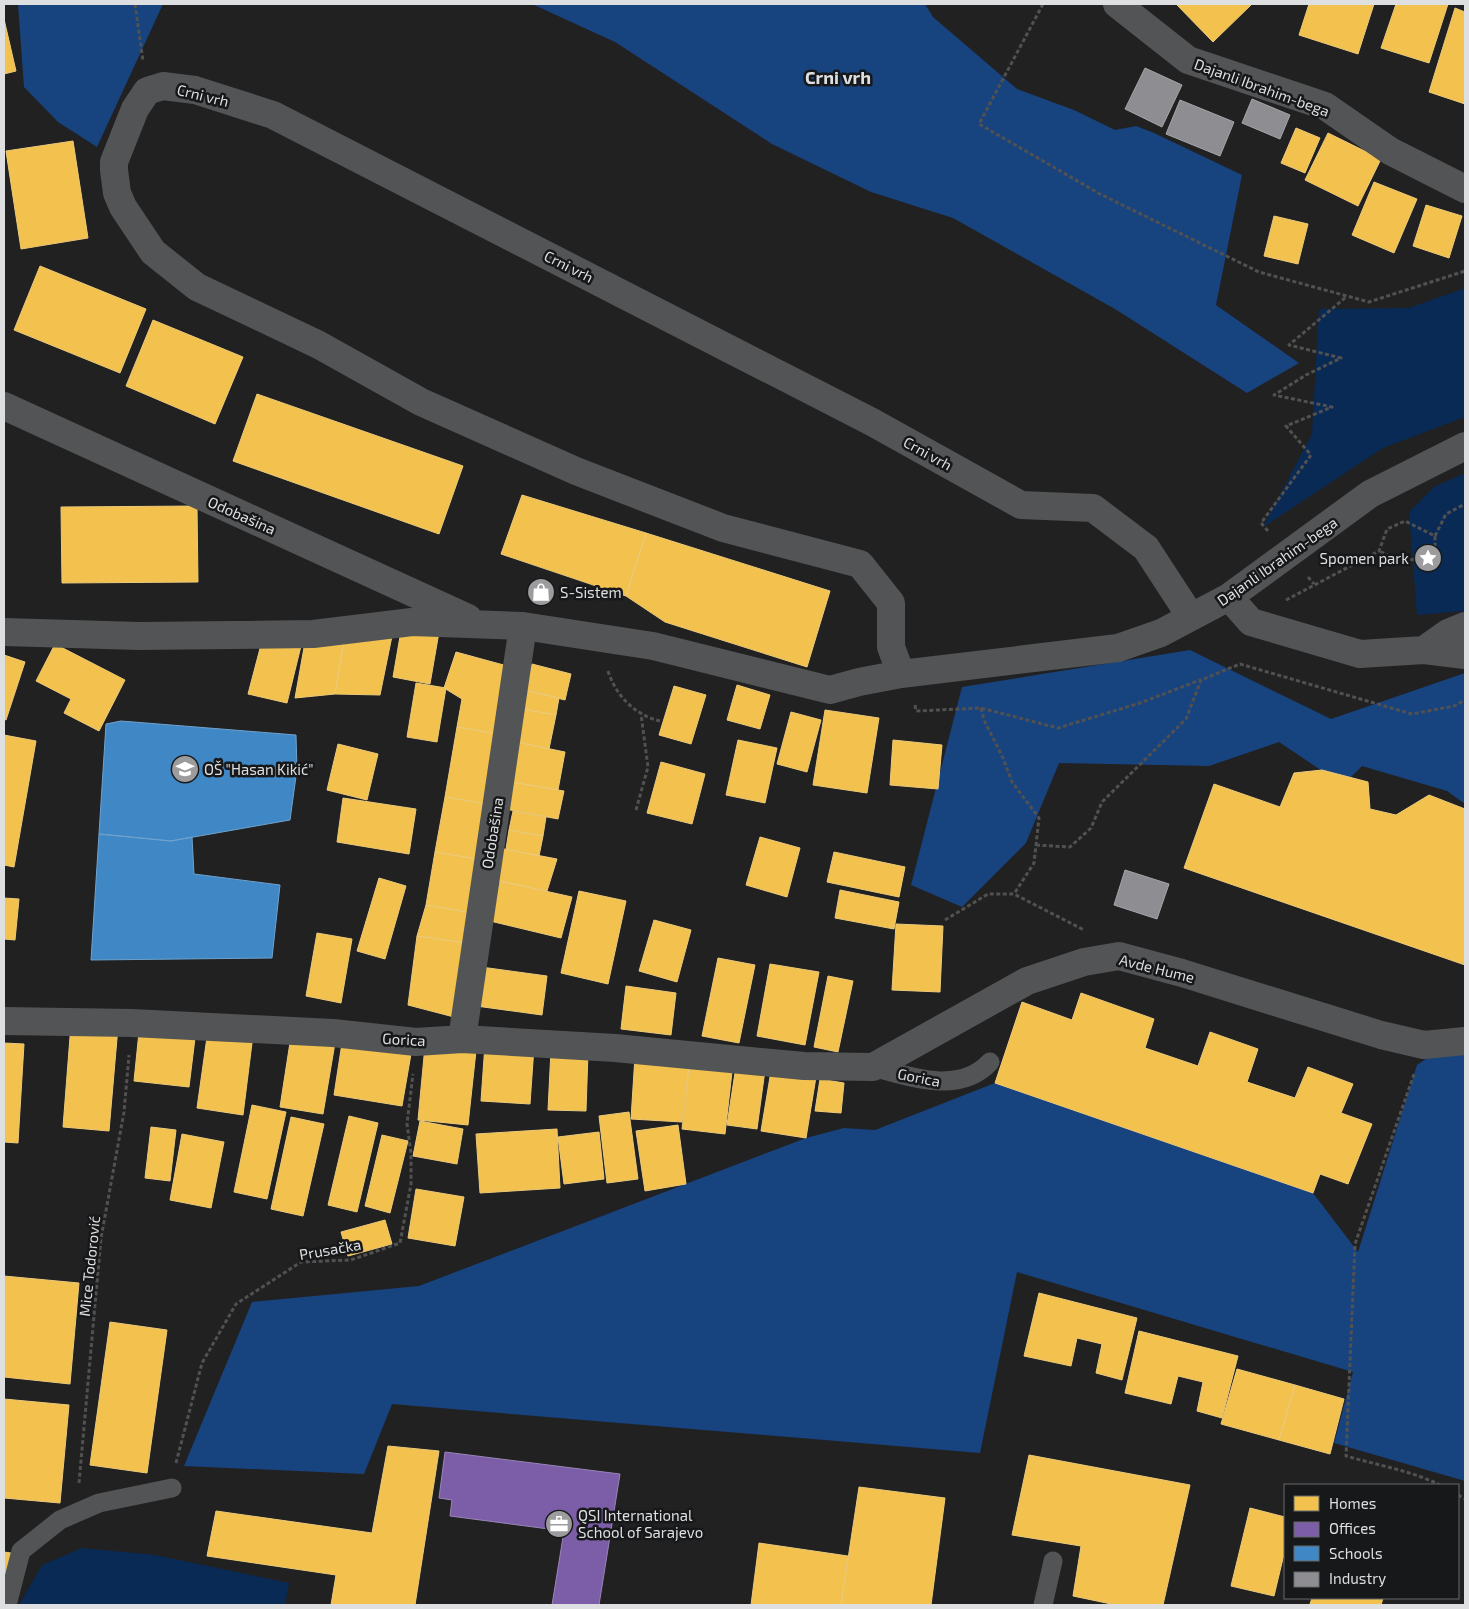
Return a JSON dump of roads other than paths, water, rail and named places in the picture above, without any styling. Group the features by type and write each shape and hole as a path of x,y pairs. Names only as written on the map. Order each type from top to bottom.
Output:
{"street":[{"name":"Dajanli Ibrahim-bega","path":"1117,4 1188,60 1325,106 1390,151 1465,189"},
{"name":"Crni vrh","path":"901,674 891,647 890,604 860,564 723,528 576,470 421,402 319,345 197,287 153,252 123,207 117,193 114,162 135,109 147,91 163,86 195,90 273,115 863,418 1021,505 1093,508 1146,548 1191,617"},
{"name":"Odobašina","path":"4,406 481,624"},
{"name":"Dajanli Ibrahim-bega","path":"901,674 1118,648 1161,633 1229,597 1370,494 1465,446"},
{"path":"1229,597 1251,622 1360,654 1424,650 1465,655"},
{"name":"Odobašina","path":"4,632 139,636 313,634 412,622 481,624 523,626 653,646 830,690 901,674"},
{"name":"Odobašina","path":"462,1039 523,626"},
{"path":"1424,650 1448,633 1465,626"},
{"name":"Avde Hume","path":"873,1067 1027,981 1084,962 1119,956 1182,972 1381,1036 1424,1045 1465,1041"},
{"name":"Gorica","path":"4,1021 132,1023 333,1033 416,1042 462,1039 615,1048 804,1066 873,1067"}],"lane":[{"name":"Gorica","path":"873,1067 905,1076 948,1082 983,1070 990,1062"},
{"path":"7,1605 22,1551 60,1520 99,1503 172,1488"},
{"path":"1043,1605 1053,1561"}],"place":[{"name":"Spomen park","path":"1428,558"},
{"name":"S-Sistem","path":"541,592"},
{"name":"OŠ \"Hasan Kikić\"","path":"185,769"},
{"name":"QSI International School of Sarajevo","path":"559,1524"}],"district":[{"name":"Crni vrh","path":"838,77"}]}
